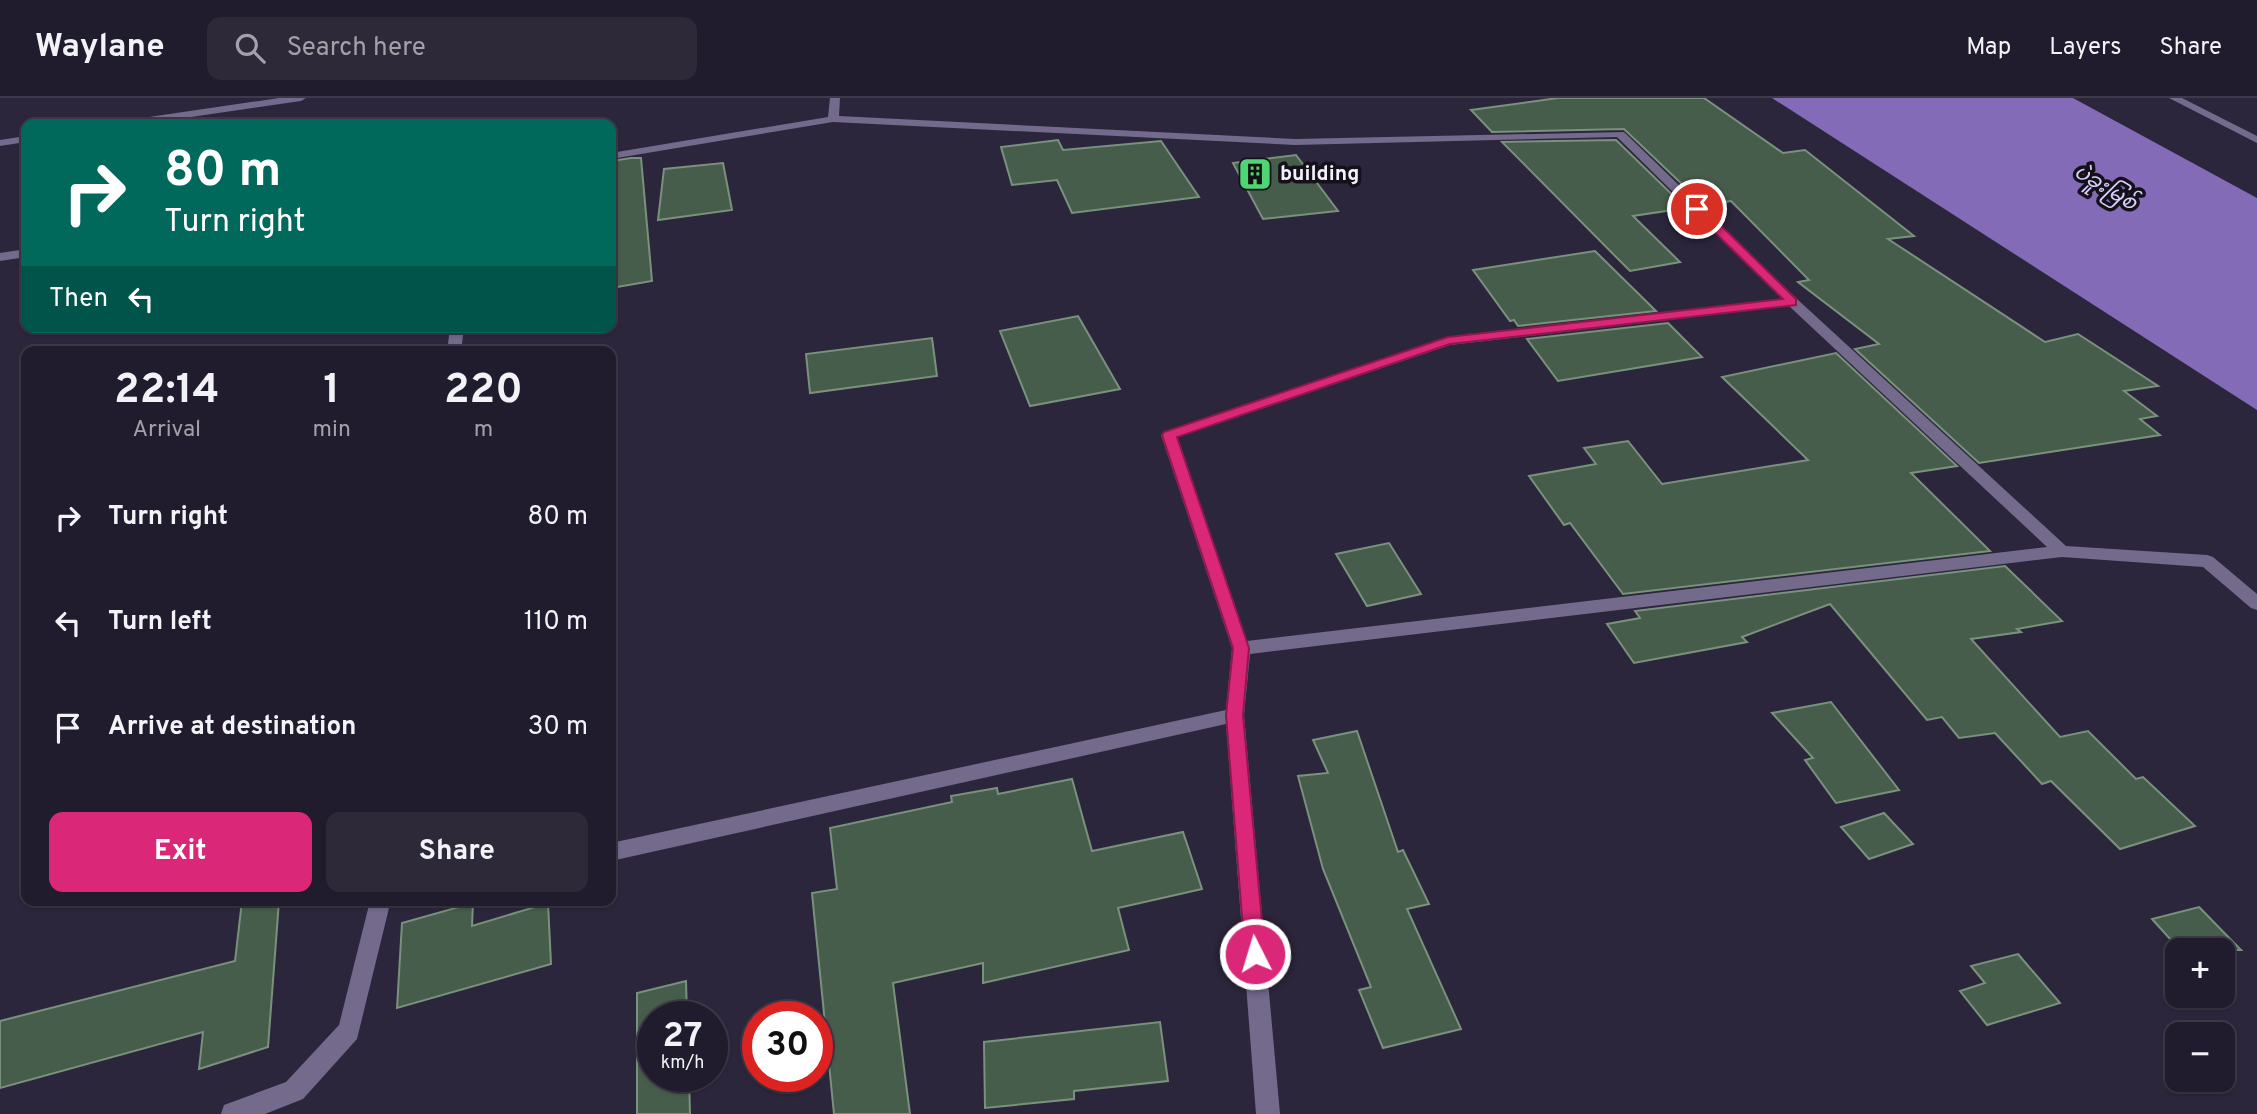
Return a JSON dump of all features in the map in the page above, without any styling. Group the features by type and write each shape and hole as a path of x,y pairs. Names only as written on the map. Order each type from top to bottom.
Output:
{"street":[{"path":"216,119 224,98"},
{"path":"156,119 301,98"},
{"path":"833,118 835,98"},
{"path":"2174,98 2257,140"},
{"path":"616,155 833,118 1295,142 1620,134 1792,302 2062,551"},
{"path":"0,143 21,140"},
{"path":"0,257 21,254"},
{"path":"1268,1114 1235,715 1241,648 1169,435 1448,341 1792,302"},
{"path":"1241,648 2062,551 2207,561 2257,604"},
{"path":"616,851 1235,715"},
{"path":"233,1114 294,1091 349,1031 382,906"}],"water":[{"name":"ပဲခူးမြစ်","path":"1772,98 2073,98 2257,198 2257,410"}],"building":[{"path":"1558,98 1704,98 1783,153 1805,150 1914,236 1888,239 2045,342 2078,334 2158,386 2124,391 2157,416 2140,419 2160,435 1979,463 1855,349 1879,344 1798,282 1809,280 1731,201 1704,205 1624,129 1492,132 1471,110"},
{"path":"1058,140 1063,150 1161,141 1199,197 1072,213 1057,180 1012,185 1001,147"},
{"path":"1616,140 1686,208 1633,216 1680,262 1630,271 1502,142"},
{"path":"1296,155 1338,211 1263,219 1233,163"},
{"path":"641,158 652,281 616,287 616,160"},
{"path":"723,163 732,210 658,220 664,169"},
{"path":"1595,251 1656,311 1518,326 1514,320 1510,321 1473,270"},
{"path":"1078,316 1120,389 1030,406 1000,331"},
{"path":"1668,323 1702,357 1558,381 1527,339"},
{"path":"932,338 937,376 810,393 806,354"},
{"path":"1836,353 1957,466 1911,473 1990,551 1623,594 1570,523 1564,525 1529,476 1596,464 1584,448 1628,441 1662,484 1808,460 1722,377"},
{"path":"1389,543 1421,594 1367,606 1336,554"},
{"path":"2005,566 2062,621 2017,629 2021,632 1971,639 2060,737 2088,731 2136,779 2143,777 2195,826 2120,849 2051,781 2042,784 1995,733 1959,738 1942,717 1927,720 1830,604 1742,637 1747,642 1634,663 1607,624 1640,618 1635,611"},
{"path":"1831,702 1899,790 1836,803 1805,760 1813,758 1772,713"},
{"path":"1357,731 1398,852 1403,850 1429,904 1407,909 1461,1029 1383,1048 1359,990 1371,987 1323,869 1298,776 1328,773 1313,740"},
{"path":"1072,779 1092,851 1183,832 1202,889 1118,908 1129,950 983,983 983,963 893,983 910,1114 834,1114 833,1001 823,1001 812,893 837,889 830,828 952,802 951,796 997,788 998,794"},
{"path":"1884,813 1913,844 1869,859 1841,827"},
{"path":"241,906 279,906 268,1047 199,1069 203,1032 0,1088 0,1021 235,961"},
{"path":"462,906 473,906 472,926 538,906 548,906 551,964 397,1008 402,923"},
{"path":"2199,907 2229,938 2169,938 2152,919"},
{"path":"2018,954 2060,1003 1987,1025 1960,991 1985,983 1971,966"},
{"path":"686,981 687,1001 637,1001 637,993"},
{"path":"1160,1022 1168,1081 1074,1091 1074,1099 985,1108 984,1042"},
{"path":"637,1092 689,1092 690,1114 637,1114"}],"place":[{"name":"building","path":"1255,174"}],"route":[{"path":"1255,954 1235,715 1241,648 1169,435 1448,341 1792,302 1697,209"}]}
